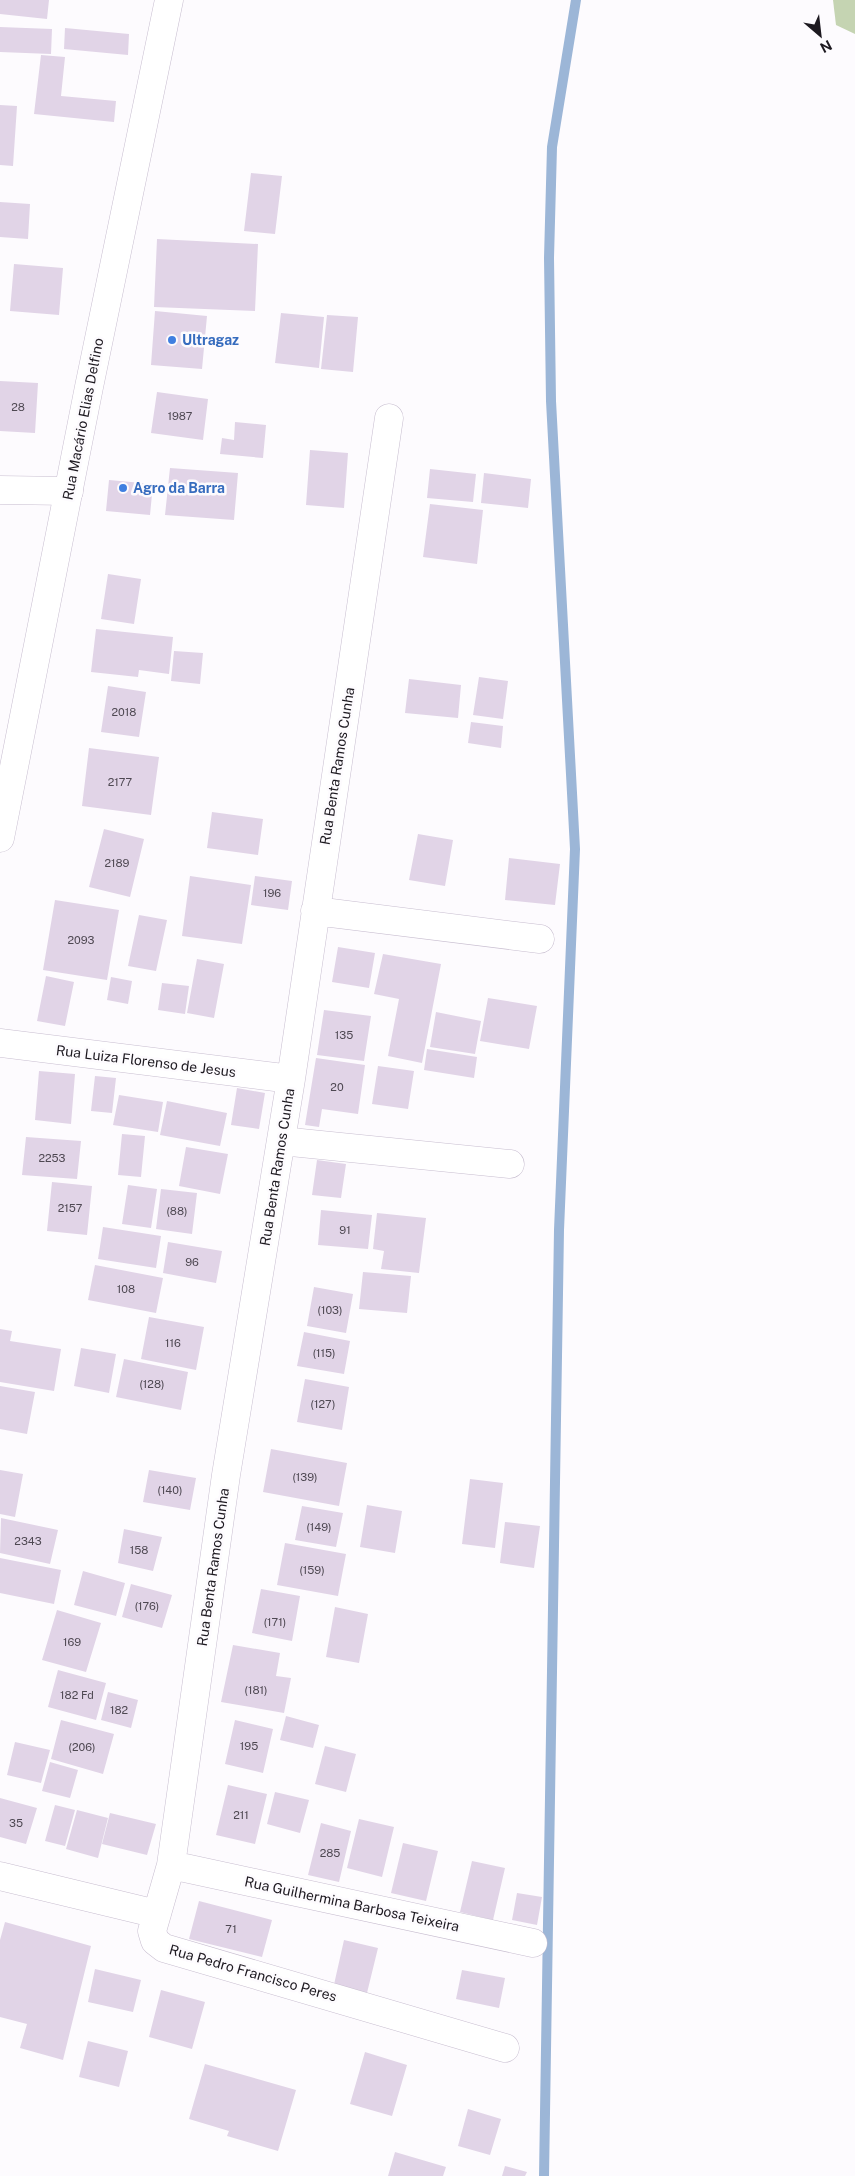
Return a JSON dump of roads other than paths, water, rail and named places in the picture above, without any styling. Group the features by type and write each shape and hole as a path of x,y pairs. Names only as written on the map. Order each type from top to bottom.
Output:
{"street":[{"name":"Rua Macário Elias Delfino","path":"0,838 169,0"},
{"name":"Rua Benta Ramos Cunha","path":"157,1914 171,1865 226,1475 291,1079 389,418"},
{"path":"0,490 69,491"},
{"path":"315,911 540,939"},
{"name":"Rua Luiza Florenso de Jesus","path":"0,1043 291,1079"},
{"path":"281,1141 510,1164"},
{"name":"Rua Guilhermina Barbosa Teixeira","path":"171,1865 533,1943"},
{"path":"0,1876 157,1914"},
{"name":"Rua Pedro Francisco Peres","path":"157,1914 153,1926 153,1936 159,1945 164,1948 505,2048"}],"waterway":[{"path":"544,2176 559,1230 575,849 551,401 549,258 552,147 576,0"}],"place":[{"name":"Ultragaz","path":"172,340"},
{"name":"Agro da Barra","path":"123,488"}]}
